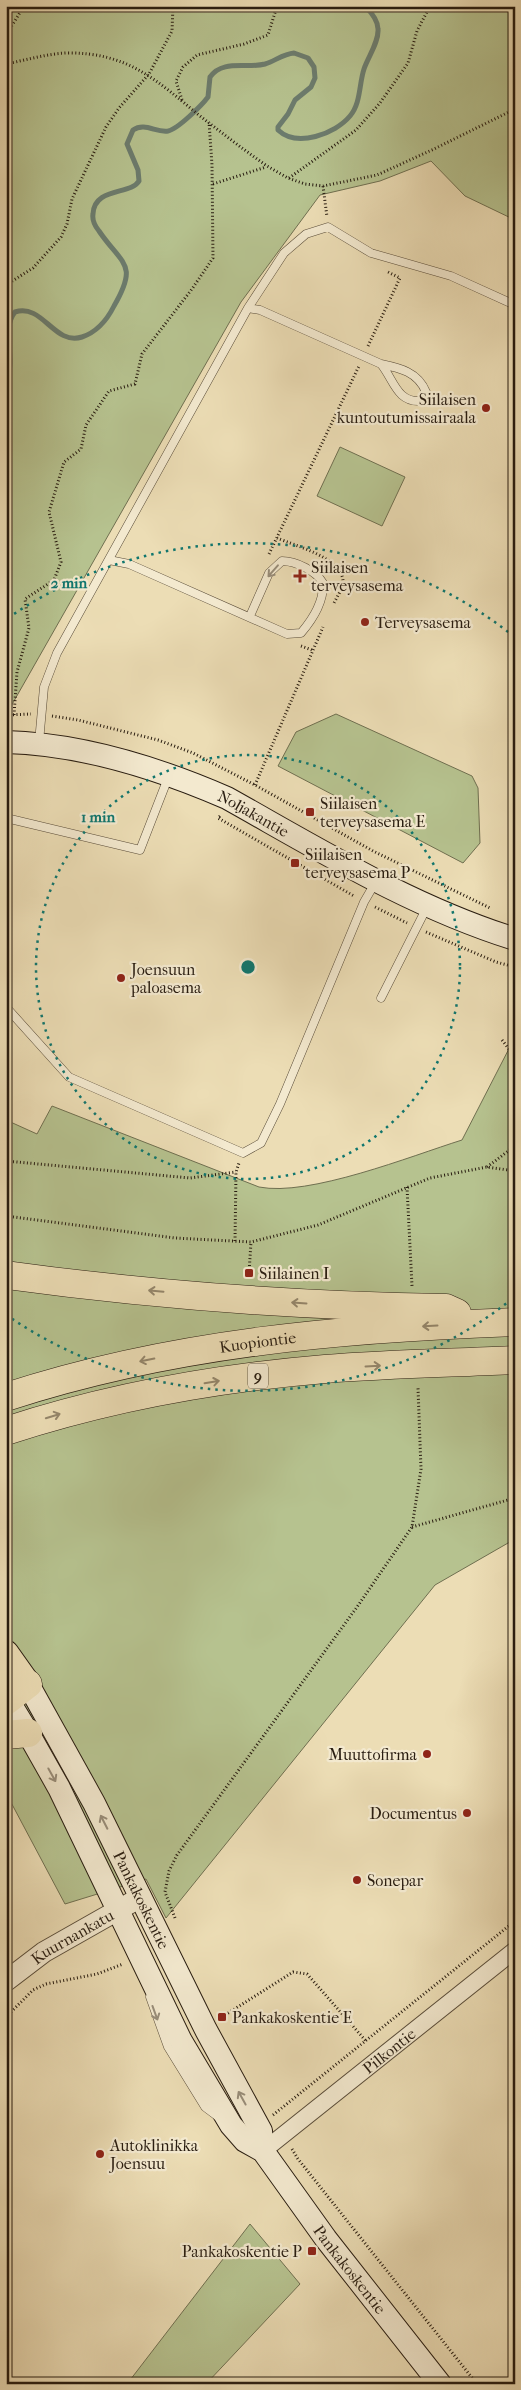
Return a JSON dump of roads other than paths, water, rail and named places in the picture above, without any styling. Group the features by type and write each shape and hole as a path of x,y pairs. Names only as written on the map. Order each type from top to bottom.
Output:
{"highway":[{"path":"6,1275 65,1283 252,1300 348,1306 446,1308 478,1324"},
{"name":"Kuopiontie","path":"6,1397 49,1383 216,1347 320,1333 515,1322"},
{"name":"Kuopiontie","path":"6,1431 58,1414 148,1392 227,1380 325,1369 515,1360"}],"main road":[{"name":"Noljakantie","path":"6,742 79,749 168,776 227,798 376,881 428,906 483,929 515,939"},
{"name":"Pankakoskentie","path":"11,1684 17,1734 97,1865 116,1910 180,2040 231,2125 245,2141 263,2151 326,2239 440,2384"},
{"name":"Pankakoskentie","path":"11,1684 94,1803 224,2066 261,2130 263,2151"}],"street":[{"name":"Kuurnankatu","path":"6,1981 44,1952 141,1897"},
{"name":"Pilkontie","path":"263,2151 515,1950"}],"lane":[{"path":"39,744 44,687 57,653 248,308 284,253 306,234 328,228 371,253 451,276 515,305"},
{"path":"248,308 260,310 381,364 410,372 421,381 426,392 421,401 412,402 402,397 395,388 391,376 381,364"},
{"path":"109,560 129,564 288,634 300,633 312,620 321,600 323,583 314,572 289,562 282,562 269,573 250,616"},
{"path":"6,818 140,850 168,776"},
{"path":"6,1007 70,1076 242,1153 261,1143 269,1127 364,902 376,881"},
{"path":"381,998 428,906"}],"waterway":[{"path":"6,380 10,363 9,328 15,312 25,311 33,313 64,336 72,338 82,337 97,329 105,321 121,292 125,281 126,272 124,265 96,227 93,216 95,205 99,199 129,188 139,181 138,170 127,144 133,130 146,127 159,131 168,131 178,126 208,97 210,77 221,68 265,64 294,53 308,58 314,67 315,78 311,87 295,100 278,130 295,138 305,138 326,133 343,123 354,111 362,75 377,39 377,22 365,6"}],"place":[{"name":"Siilaisen kuntoutumissairaala","path":"486,408"},
{"name":"Siilaisen terveysasema","path":"300,576"},
{"name":"Terveysasema","path":"365,622"},
{"name":"Siilaisen terveysasema E","path":"310,812"},
{"name":"Siilaisen terveysasema P","path":"295,863"},
{"name":"Joensuun paloasema","path":"121,978"},
{"name":"Siilainen I","path":"249,1273"},
{"name":"Muuttofirma","path":"427,1754"},
{"name":"Documentus","path":"467,1813"},
{"name":"Sonepar","path":"357,1880"},
{"name":"Pankakoskentie E","path":"222,2017"},
{"name":"Autoklinikka Joensuu","path":"100,2154"},
{"name":"Pankakoskentie P","path":"312,2251"}]}
